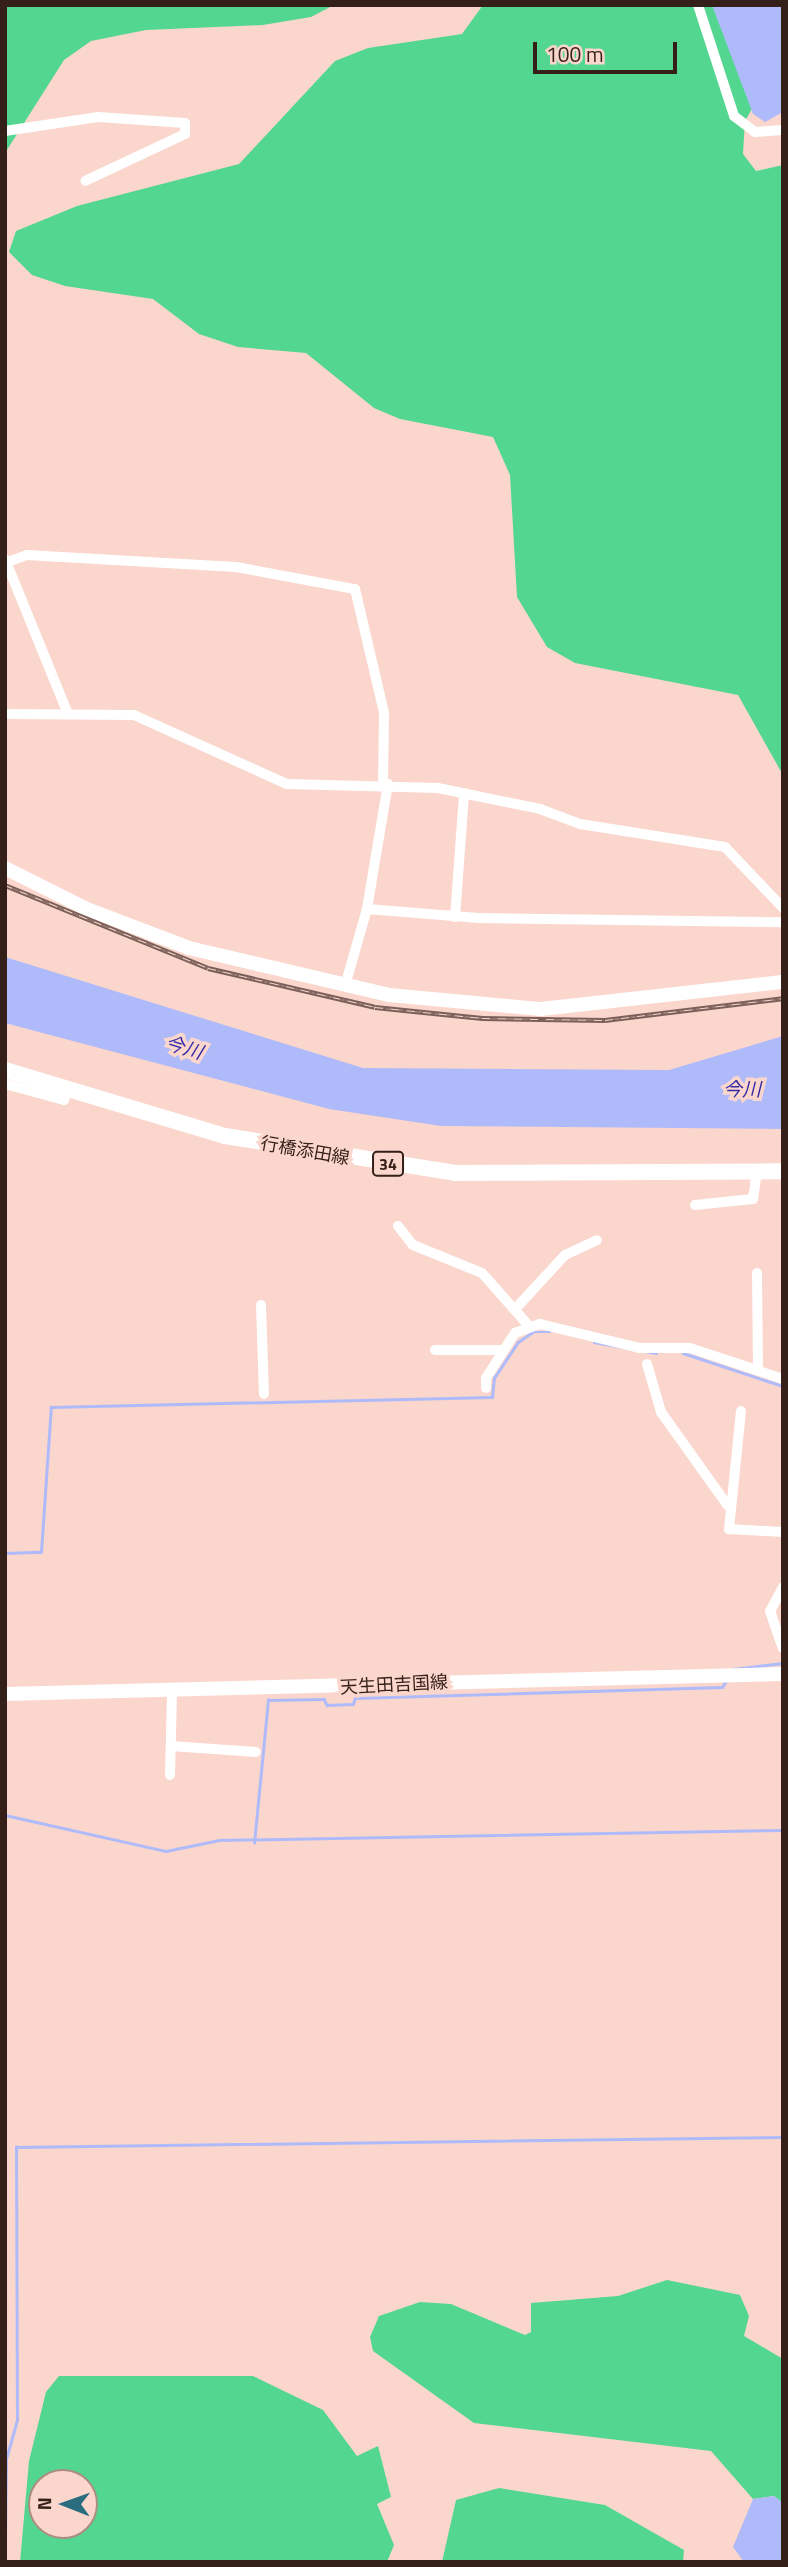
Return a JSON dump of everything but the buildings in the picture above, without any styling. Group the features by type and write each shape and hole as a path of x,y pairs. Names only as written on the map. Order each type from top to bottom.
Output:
{"main road":[{"name":"行橋添田線","path":"5,1070 225,1136 455,1173 783,1171"}],"street":[{"path":"698,5 734,116 755,132 783,130"},
{"path":"5,131 98,117 185,123 185,134 85,181"},
{"path":"68,714 6,561 59,556 236,567 355,589 384,713 385,784 367,909 345,986"},
{"path":"5,713 134,715 287,784 385,784 464,793 580,824 725,848 783,908"},
{"path":"455,917 464,793"},
{"path":"5,869 189,948 345,986 541,1009 783,982"},
{"path":"367,909 455,917 783,922"},
{"path":"5,1084 64,1100 68,1089"},
{"path":"695,1205 753,1199 757,1171"},
{"path":"398,1226 413,1245 467,1262 517,1307 528,1325 640,1348 672,1345 783,1379"},
{"path":"517,1307 565,1255 597,1240"},
{"path":"757,1273 758,1370"},
{"path":"261,1306 264,1394"},
{"path":"486,1388 503,1350 528,1325"},
{"path":"435,1350 503,1350"},
{"path":"648,1364 661,1412 728,1506"},
{"path":"741,1411 728,1506 734,1534 783,1532"},
{"path":"783,1587 770,1611 783,1648"},
{"name":"天生田吉国線","path":"5,1694 783,1674"},
{"path":"170,1775 172,1691"},
{"path":"171,1746 256,1752"}],"green space":[{"path":"5,5 334,5 311,17 263,25 146,30 91,41 64,60 5,153"},
{"path":"483,5 757,5 783,55 745,121 743,154 756,171 783,165 783,775 738,695 575,663 547,647 517,597 510,475 493,437 400,419 374,408 306,353 238,347 199,334 153,299 65,286 32,275 9,252 16,231 77,206 239,164 335,61 368,48 462,34"},
{"path":"667,2280 740,2295 749,2316 744,2336 783,2359 783,2503 774,2496 753,2499 711,2451 474,2423 373,2351 370,2337 379,2316 420,2302 451,2304 525,2335 531,2332 531,2303 618,2296"},
{"path":"59,2376 253,2376 323,2410 357,2456 378,2446 391,2497 377,2504 394,2545 387,2562 20,2562 28,2472 28,2539 98,2539 98,2469 28,2469 46,2392"},
{"path":"499,2488 605,2505 684,2550 683,2562 442,2562 456,2500"}],"water":[{"path":"712,5 783,5 783,112 765,122 753,114"},
{"name":"今川","path":"5,957 363,1068 669,1070 783,1036 783,1129 441,1126 329,1109 5,1023"},
{"path":"774,2496 783,2503 783,2562 744,2562 733,2547 753,2499"}],"waterway":[{"path":"5,1553 41,1552 51,1407 492,1397 494,1378 518,1342 533,1332 550,1332"},
{"path":"594,1342 656,1353"},
{"path":"683,1353 783,1386"},
{"path":"733,1669 783,1663"},
{"path":"254,1843 268,1700 324,1699 327,1705 353,1704 355,1698 722,1687 726,1681"},
{"path":"5,1815 166,1851 219,1840 783,1830"},
{"path":"5,2540 6,2459 17,2420 16,2147 783,2137"}],"railway":[{"path":"5,885 208,968 375,1007 482,1018 605,1020 783,998"}]}
